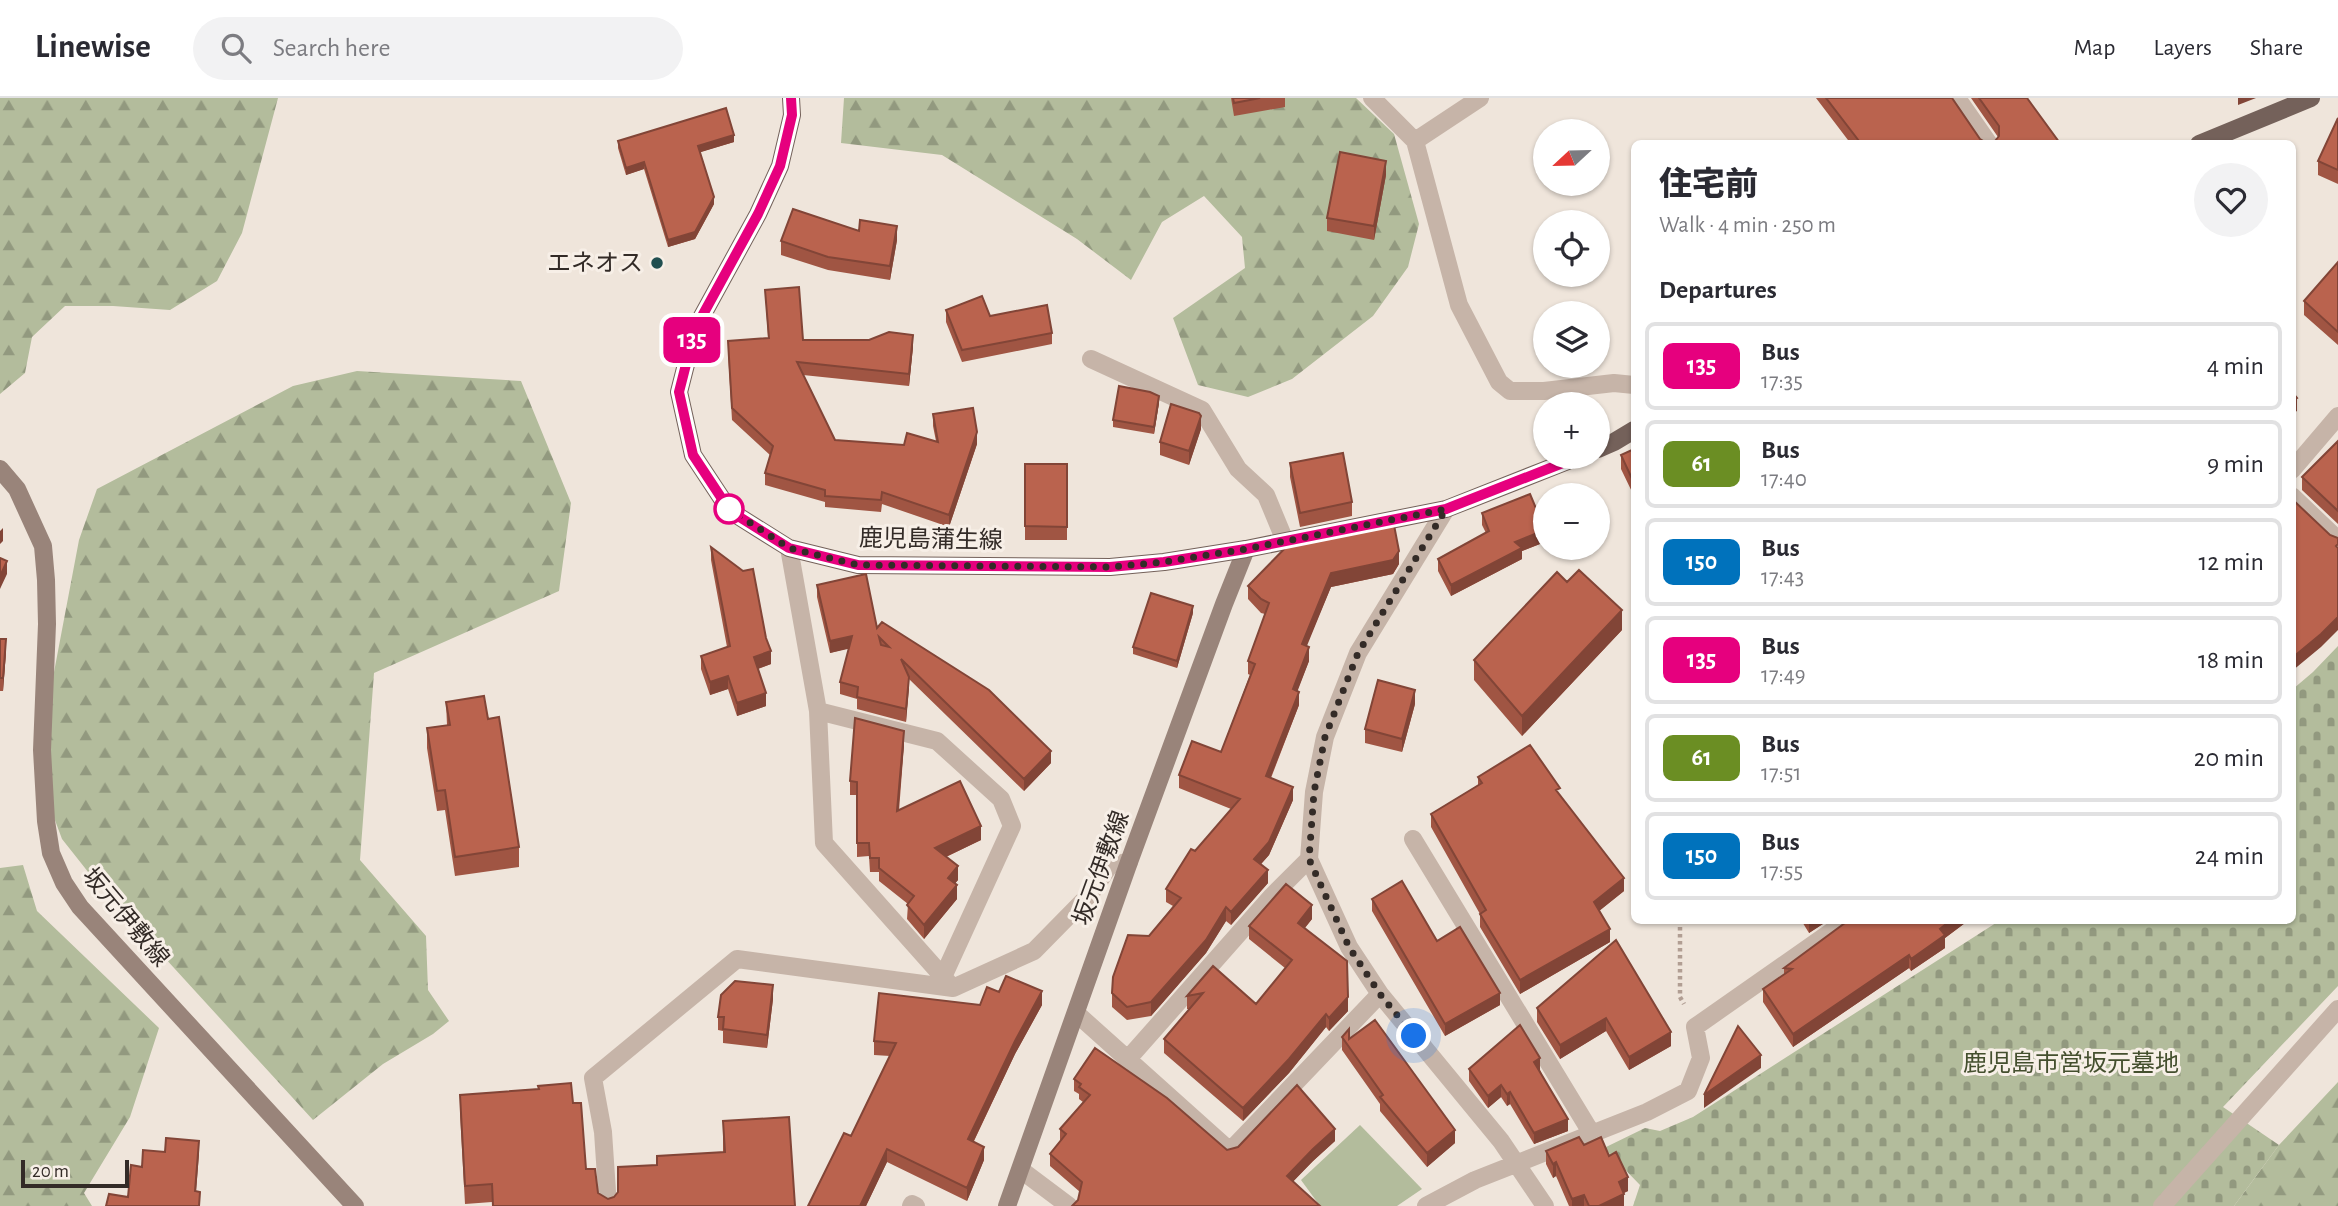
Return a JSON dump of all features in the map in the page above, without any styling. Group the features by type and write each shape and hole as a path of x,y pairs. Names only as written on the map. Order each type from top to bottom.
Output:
{"main road":[{"name":"鹿児島蒲生線","path":"791,98 792,115 780,166 758,214 695,329 679,392 693,455 730,511 789,548 858,565 1110,567 1164,562 1246,549 1446,509 1548,469"},
{"path":"2209,140 2311,98"},
{"path":"1610,444 1631,432"},
{"name":"坂元伊敷線","path":"0,469 17,489 43,546 47,602 42,750 46,821 51,853 64,883 80,908 355,1206"},
{"name":"坂元伊敷線","path":"1007,1206 1129,862 1246,549"}],"street":[{"path":"1372,98 1415,141 1459,305 1499,382 1510,391 1544,391 1614,383 1631,385"},
{"path":"1415,141 1480,98"},
{"path":"1957,98 1986,140"},
{"path":"1091,359 1202,410 1238,469 1266,495 1285,541"},
{"path":"2296,465 2338,415"},
{"path":"2296,500 2338,540"},
{"path":"1446,509 1358,653 1334,713 1325,737 1314,792 1309,859 1349,947 1380,994 1501,1141 1545,1206"},
{"path":"789,548 818,711 824,843 948,982"},
{"path":"818,711 937,741 1001,799 1012,826 948,982"},
{"path":"1413,839 1592,1133"},
{"path":"1127,1059 1309,859"},
{"path":"608,1206 603,1132 593,1078 737,959 948,982 1034,951 1091,893 1110,865 1129,862"},
{"path":"1426,1206 1475,1180 1647,1112 1688,1091 1701,1058 1695,1027 1842,924"},
{"path":"1076,1013 1230,1151 1380,994"},
{"path":"2162,1206 2338,1009"},
{"path":"1021,1170 1069,1206"}],"path":[{"path":"1680,924 1680,996 1695,1027"}],"green space":[{"path":"0,98 278,98 242,233 217,281 170,310 65,306 32,337 25,373 0,394"},
{"path":"844,98 1356,98 1394,134 1419,224 1408,267 1373,316 1292,379 1248,397 1198,385 1173,318 1245,268 1242,237 1204,196 1162,222 1131,280 1077,239 942,155 841,143"},
{"path":"357,371 521,381 571,503 559,591 374,673 360,860 426,936 428,990 449,1021 433,1034 383,1064 313,1120 100,887 62,839 40,780 51,688 79,540 97,489 293,386"},
{"name":"鹿児島市営坂元墓地","path":"2338,646 2338,986 2223,1107 2279,1145 2234,1206 1633,1206 1640,1185 1604,1148 1645,1128 1660,1131 1693,1117 1994,924 2296,924 2296,686"},
{"path":"23,865 37,911 159,1028 130,1117 84,1193 92,1206 0,1206 0,868"},
{"path":"2338,1082 2338,1206 2234,1206 2279,1145"},
{"path":"1360,1125 1422,1189 1397,1206 1320,1206 1301,1180"}],"building":[{"path":"1233,98 1260,98 1234,103"},
{"path":"1826,98 1952,98 1982,140 1858,140"},
{"path":"1979,98 2027,98 2058,140 1996,140 1999,136 1999,126"},
{"path":"726,108 734,135 698,146 714,197 695,232 668,240 644,162 626,168 618,141"},
{"path":"2338,118 2338,170 2318,161"},
{"path":"1340,152 1386,161 1374,226 1327,218"},
{"path":"793,209 859,231 860,220 897,226 890,266 828,257 781,241"},
{"path":"2338,262 2338,332 2304,301"},
{"path":"799,287 803,340 869,340 889,332 913,335 909,374 797,362 835,440 904,445 907,433 938,442 933,414 973,408 977,432 949,515 882,492 881,500 825,496 825,490 765,473 773,446 732,408 728,341 769,338 765,290"},
{"path":"982,296 990,316 1047,305 1052,333 962,350 946,310"},
{"path":"1119,386 1159,396 1154,427 1113,420"},
{"path":"1171,404 1201,416 1189,451 1160,442"},
{"path":"2338,441 2338,511 2302,477"},
{"path":"1631,450 1631,477 1621,455"},
{"path":"1343,453 1352,502 1300,513 1290,463"},
{"path":"1025,464 1067,464 1067,527 1025,526"},
{"path":"1530,494 1533,501 1533,535 1515,542 1522,548 1451,585 1438,559 1489,531 1482,513"},
{"path":"2296,503 2330,535 2338,538 2338,617 2296,655"},
{"path":"1356,525 1357,533 1394,525 1399,551 1393,560 1331,573 1302,644 1309,647 1293,689 1299,692 1266,776 1293,787 1269,842 1254,859 1268,870 1231,912 1226,907 1206,940 1151,1002 1127,1007 1112,993 1113,977 1128,935 1149,936 1181,898 1166,889 1191,849 1195,851 1240,799 1179,775 1192,741 1221,752 1255,664 1248,661 1269,603 1248,586 1295,538"},
{"path":"711,547 743,571 753,569 771,651 754,657 766,693 737,703 728,676 710,682 701,656 730,646"},
{"path":"0,558 7,561 0,576"},
{"path":"1579,570 1622,610 1522,716 1474,660 1557,572 1567,582"},
{"path":"866,574 877,628 882,622 989,690 1051,751 1024,779 901,659 909,677 906,709 857,697 858,687 840,682 852,636 830,641 817,585"},
{"path":"1151,593 1193,606 1177,661 1133,647"},
{"path":"0,639 6,639 3,678 0,678"},
{"path":"1378,680 1415,690 1402,739 1365,729"},
{"path":"484,696 488,719 499,717 519,847 455,857 445,790 437,791 427,728 450,725 446,702"},
{"path":"855,718 904,731 897,811 960,781 981,826 935,848 958,866 948,878 957,885 924,925 907,905 914,896 879,868 879,858 870,858 869,843 857,843 857,782 850,781"},
{"path":"1530,745 1560,788 1556,790 1624,878 1594,902 1610,929 1520,980 1480,914 1486,910 1431,814 1482,783 1478,777"},
{"path":"1402,881 1437,941 1460,927 1500,993 1445,1024 1372,899"},
{"path":"1286,884 1312,905 1298,923 1347,961 1348,997 1329,1018 1326,1014 1243,1108 1164,1039 1203,993 1187,996 1213,966 1256,1004 1292,960 1249,926"},
{"path":"1844,924 1946,924 1940,929 1945,935 1911,959 1909,955 1793,1034 1763,989 1792,969 1784,968"},
{"path":"1616,940 1671,1032 1629,1057 1606,1018 1560,1045 1537,1008"},
{"path":"1006,976 1042,991 968,1139 984,1147 967,1188 887,1149 860,1206 808,1206 844,1133 851,1136 896,1043 874,1041 879,993 980,1005 987,987 999,992"},
{"path":"735,981 773,985 767,1035 723,1029 724,1017 718,1017 721,995"},
{"path":"1375,1020 1455,1130 1427,1153 1380,1097 1383,1095 1342,1037 1349,1029 1349,1039"},
{"path":"1520,1025 1540,1058 1534,1062 1568,1119 1534,1133 1510,1092 1507,1094 1501,1085 1488,1096 1469,1069"},
{"path":"1738,1026 1761,1055 1704,1095"},
{"path":"1095,1048 1167,1098 1227,1150 1238,1147 1297,1085 1335,1129 1287,1176 1320,1206 1072,1206 1078,1200 1082,1182 1050,1154 1066,1134 1060,1129 1090,1095 1079,1087 1081,1084 1074,1079"},
{"path":"571,1083 573,1103 581,1103 586,1169 595,1169 598,1193 608,1199 618,1192 618,1167 657,1165 657,1156 725,1152 723,1121 789,1117 795,1206 493,1206 492,1184 465,1186 460,1095 539,1089 538,1086"},
{"path":"1579,1137 1584,1145 1601,1137 1609,1156 1616,1152 1628,1177 1619,1182 1624,1194 1599,1206 1589,1206 1584,1195 1572,1199 1556,1162 1553,1164 1546,1151"},
{"path":"166,1138 199,1141 195,1191 200,1192 199,1206 106,1206 109,1194 128,1197 131,1165 142,1167 143,1150 165,1152"}],"bus line":[{"name":"135","path":"791,98 792,115 780,166 758,214 695,329 679,392 693,455 730,511 789,548 858,565 1110,567 1164,562 1246,549 1446,509 1548,469"}],"place":[{"name":"エネオス","path":"657,263"}],"route":[{"path":"729,509 789,548 858,565 1110,567 1164,562 1246,549 1446,509 1358,653 1325,737 1314,792 1309,859 1349,947 1380,994 1414,1036"}]}
